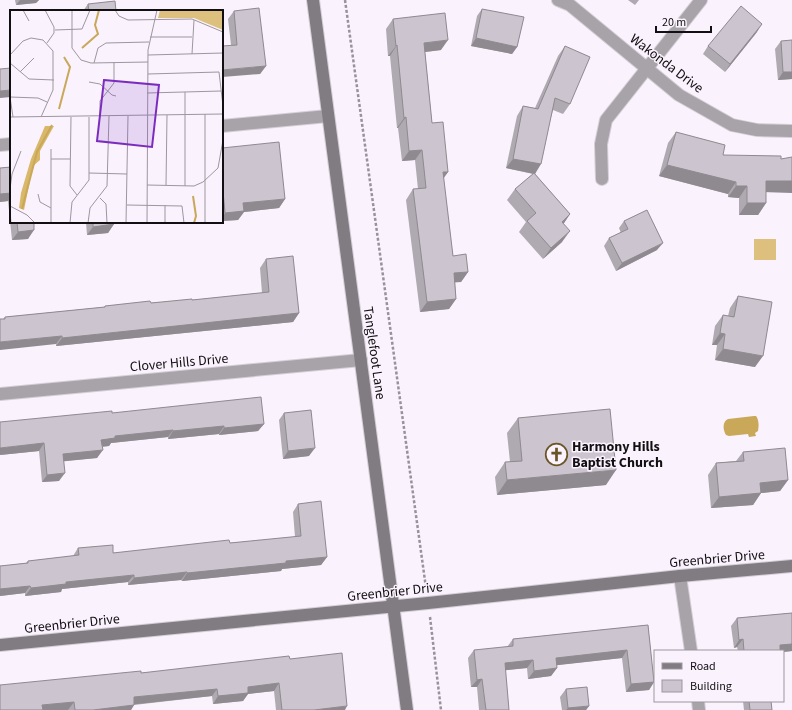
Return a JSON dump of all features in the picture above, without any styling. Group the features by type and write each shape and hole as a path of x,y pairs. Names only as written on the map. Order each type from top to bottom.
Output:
{"street":[{"name":"Tanglefoot Lane","path":"313,0 408,710"},
{"name":"Wakonda Drive","path":"558,0 570,5 679,95 732,125 757,130 792,131"},
{"path":"602,180 601,144 606,120 701,0"},
{"path":"223,126 328,116"},
{"path":"0,145 10,144"},
{"name":"Clover Hills Drive","path":"0,394 361,360"},
{"name":"Greenbrier Drive","path":"0,645 792,566"},
{"path":"680,576 691,650"}],"path":[{"path":"344,0 428,603 441,710"}],"shaded area":[{"path":"754,239 776,239 776,260 754,260"},
{"path":"756,416 758,419 758,431 755,433 756,436 749,437 748,434 726,435 724,426 726,420"}],"building":[{"path":"115,1 116,10 89,10 88,4"},
{"path":"741,6 762,24 730,64 708,46"},
{"path":"259,8 266,66 223,70 223,46 237,45 234,11"},
{"path":"482,9 524,17 517,47 476,38"},
{"path":"445,13 448,40 424,43 432,123 443,122 448,172 443,172 453,256 466,254 468,272 454,273 456,299 427,302 413,189 426,188 422,150 409,151 393,19"},
{"path":"792,40 792,72 783,72 781,41"},
{"path":"565,46 590,57 570,104 555,98 541,164 513,159 523,106 538,109"},
{"path":"10,68 10,90 0,91 0,69"},
{"path":"676,132 725,145 723,155 781,156 781,159 792,157 792,181 766,181 766,203 747,203 747,186 736,186 736,182 667,165"},
{"path":"279,142 285,199 243,203 244,211 225,213 223,191 223,148"},
{"path":"10,167 10,193 0,194 0,168"},
{"path":"534,173 570,214 562,222 570,231 551,248 527,221 536,213 515,189"},
{"path":"647,210 663,243 622,263 609,238 628,229 624,221"},
{"path":"17,223 34,223 34,230 18,232"},
{"path":"93,223 114,223 114,224 93,227"},
{"path":"293,256 299,313 62,338 62,336 0,342 0,319 5,319 5,317 150,301 151,303 192,300 269,292 266,259"},
{"path":"738,296 772,302 763,356 723,349 725,334 720,333 723,315 734,317"},
{"path":"261,397 264,424 224,428 224,426 173,430 115,436 115,438 101,440 103,450 63,454 65,473 47,475 44,443 0,448 0,422 112,411 112,413"},
{"name":"Harmony Hills Baptist Church","path":"610,409 616,470 507,480 505,462 522,461 518,418"},
{"path":"311,410 315,448 288,451 284,413"},
{"path":"785,448 788,480 760,483 761,493 719,497 716,463 744,461 743,452"},
{"path":"321,501 327,557 286,561 286,563 187,573 134,578 134,575 66,582 66,584 31,588 30,586 0,589 0,566 79,555 78,548 113,545 113,553 229,540 230,543 301,536 298,504"},
{"path":"792,613 792,644 780,645 780,650 744,650 743,639 739,640 737,618"},
{"path":"648,625 654,682 631,684 627,650 556,658 557,668 534,671 533,660 505,663 509,710 486,710 482,679 477,680 474,650 513,646 513,639"},
{"path":"342,653 347,706 314,710 282,710 279,683 248,687 248,693 218,696 217,689 134,697 134,705 93,710 75,710 74,702 42,705 43,710 0,710 0,685 141,671 141,673 289,656 290,659"},
{"path":"587,687 589,706 568,708 566,689"},
{"path":"749,702 771,702 772,710 750,710"}],"place":[{"name":"Harmony Hills Baptist Church","path":"556,454"}]}
